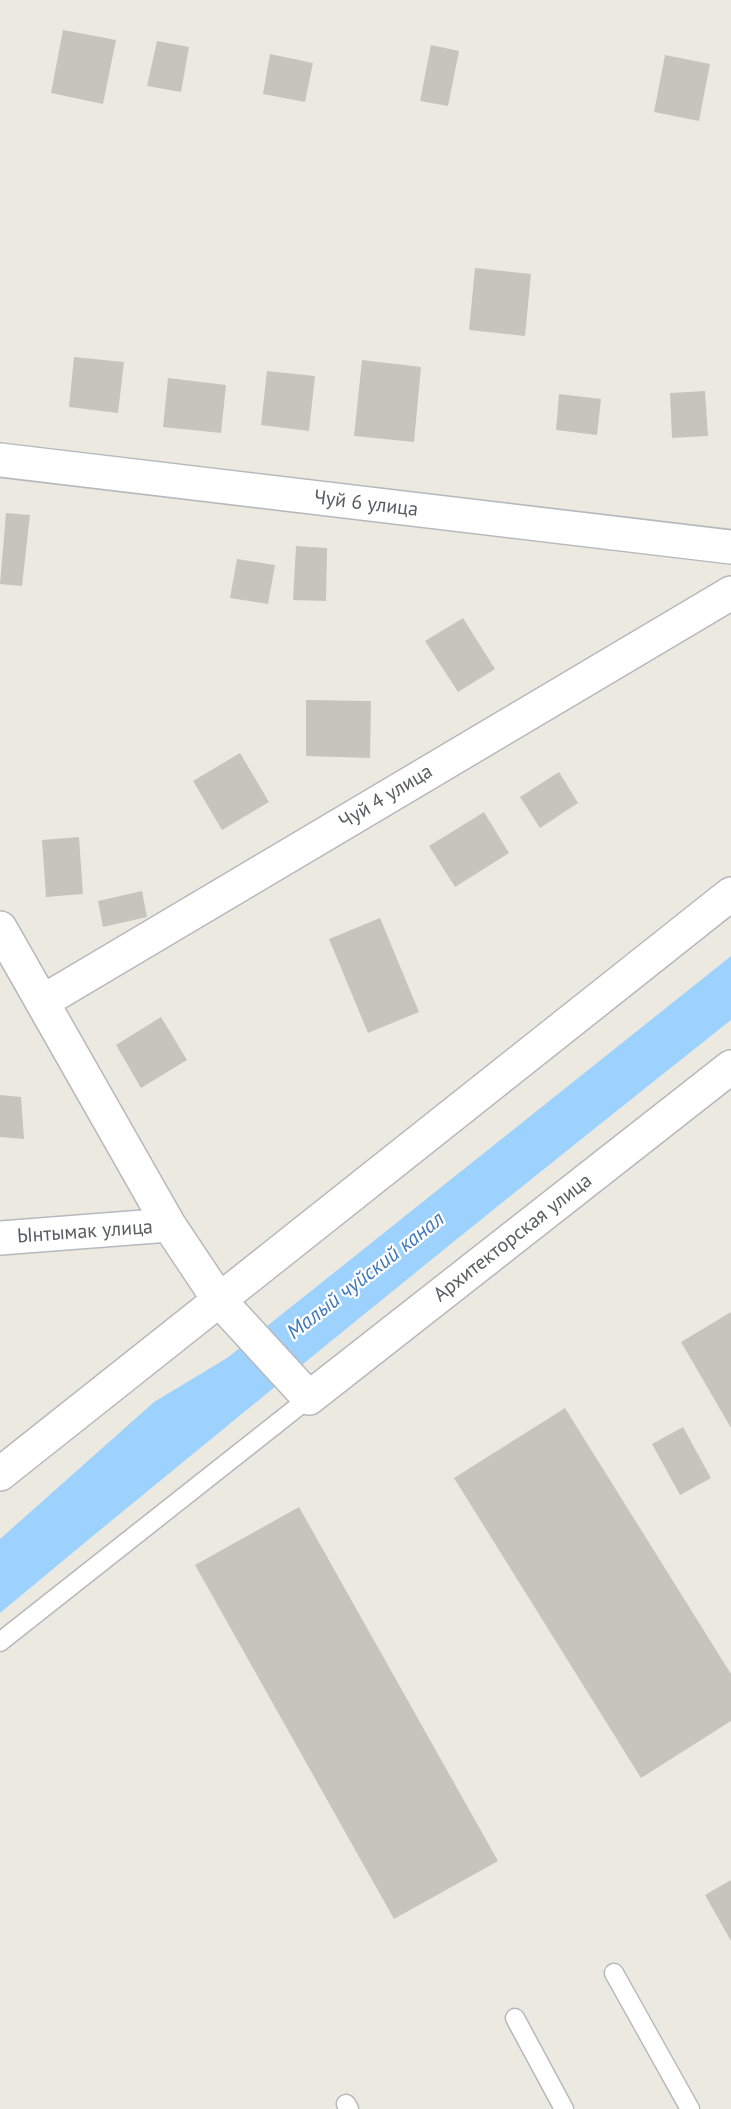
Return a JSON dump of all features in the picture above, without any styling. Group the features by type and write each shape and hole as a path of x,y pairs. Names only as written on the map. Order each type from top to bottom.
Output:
{"street":[{"name":"Чуй 6 улица","path":"0,460 731,547"},
{"name":"Чуй 4 улица","path":"42,1002 731,593"},
{"path":"0,1474 731,894"},
{"path":"0,928 169,1225 219,1300 302,1392"},
{"name":"Архитекторская улица","path":"302,1392 731,1067"},
{"name":"Ынтымак улица","path":"0,1238 169,1225"}],"lane":[{"path":"0,1642 302,1392"},
{"path":"614,1973 690,2109"},
{"path":"515,2018 564,2109"}],"water":[{"name":"Малый чуйский канал","path":"731,956 731,1020 181,1463 0,1613 0,1539 154,1402 227,1358"}],"building":[{"path":"63,30 116,40 103,104 51,93"},
{"path":"157,41 189,47 181,92 147,86"},
{"path":"431,45 459,51 448,106 420,101"},
{"path":"270,54 313,63 305,102 263,94"},
{"path":"665,55 710,64 699,121 654,112"},
{"path":"475,268 531,274 525,336 469,330"},
{"path":"74,357 124,362 118,413 69,407"},
{"path":"362,360 421,367 414,442 354,436"},
{"path":"267,371 315,376 309,431 261,425"},
{"path":"168,378 226,385 221,433 163,427"},
{"path":"705,391 708,436 672,438 670,393"},
{"path":"559,394 601,399 597,435 556,430"},
{"path":"6,513 30,515 22,586 0,584"},
{"path":"296,546 327,548 326,601 293,600"},
{"path":"237,559 275,565 268,604 230,598"},
{"path":"463,618 495,669 458,692 425,641"},
{"path":"306,700 371,701 370,758 306,756"},
{"path":"240,753 269,802 222,830 193,781"},
{"path":"559,772 578,803 540,828 520,797"},
{"path":"484,812 509,853 455,887 429,846"},
{"path":"79,837 83,894 46,897 42,840"},
{"path":"142,891 147,917 103,927 98,901"},
{"path":"380,918 419,1012 368,1033 329,939"},
{"path":"161,1017 187,1060 141,1088 116,1045"},
{"path":"0,1095 21,1097 24,1139 0,1137"},
{"path":"731,1312 731,1428 681,1342"},
{"path":"565,1408 731,1674 731,1721 641,1778 454,1478"},
{"path":"683,1427 711,1478 680,1495 652,1444"},
{"path":"299,1507 498,1861 394,1919 195,1565"},
{"path":"731,1880 731,1941 705,1895"}]}
